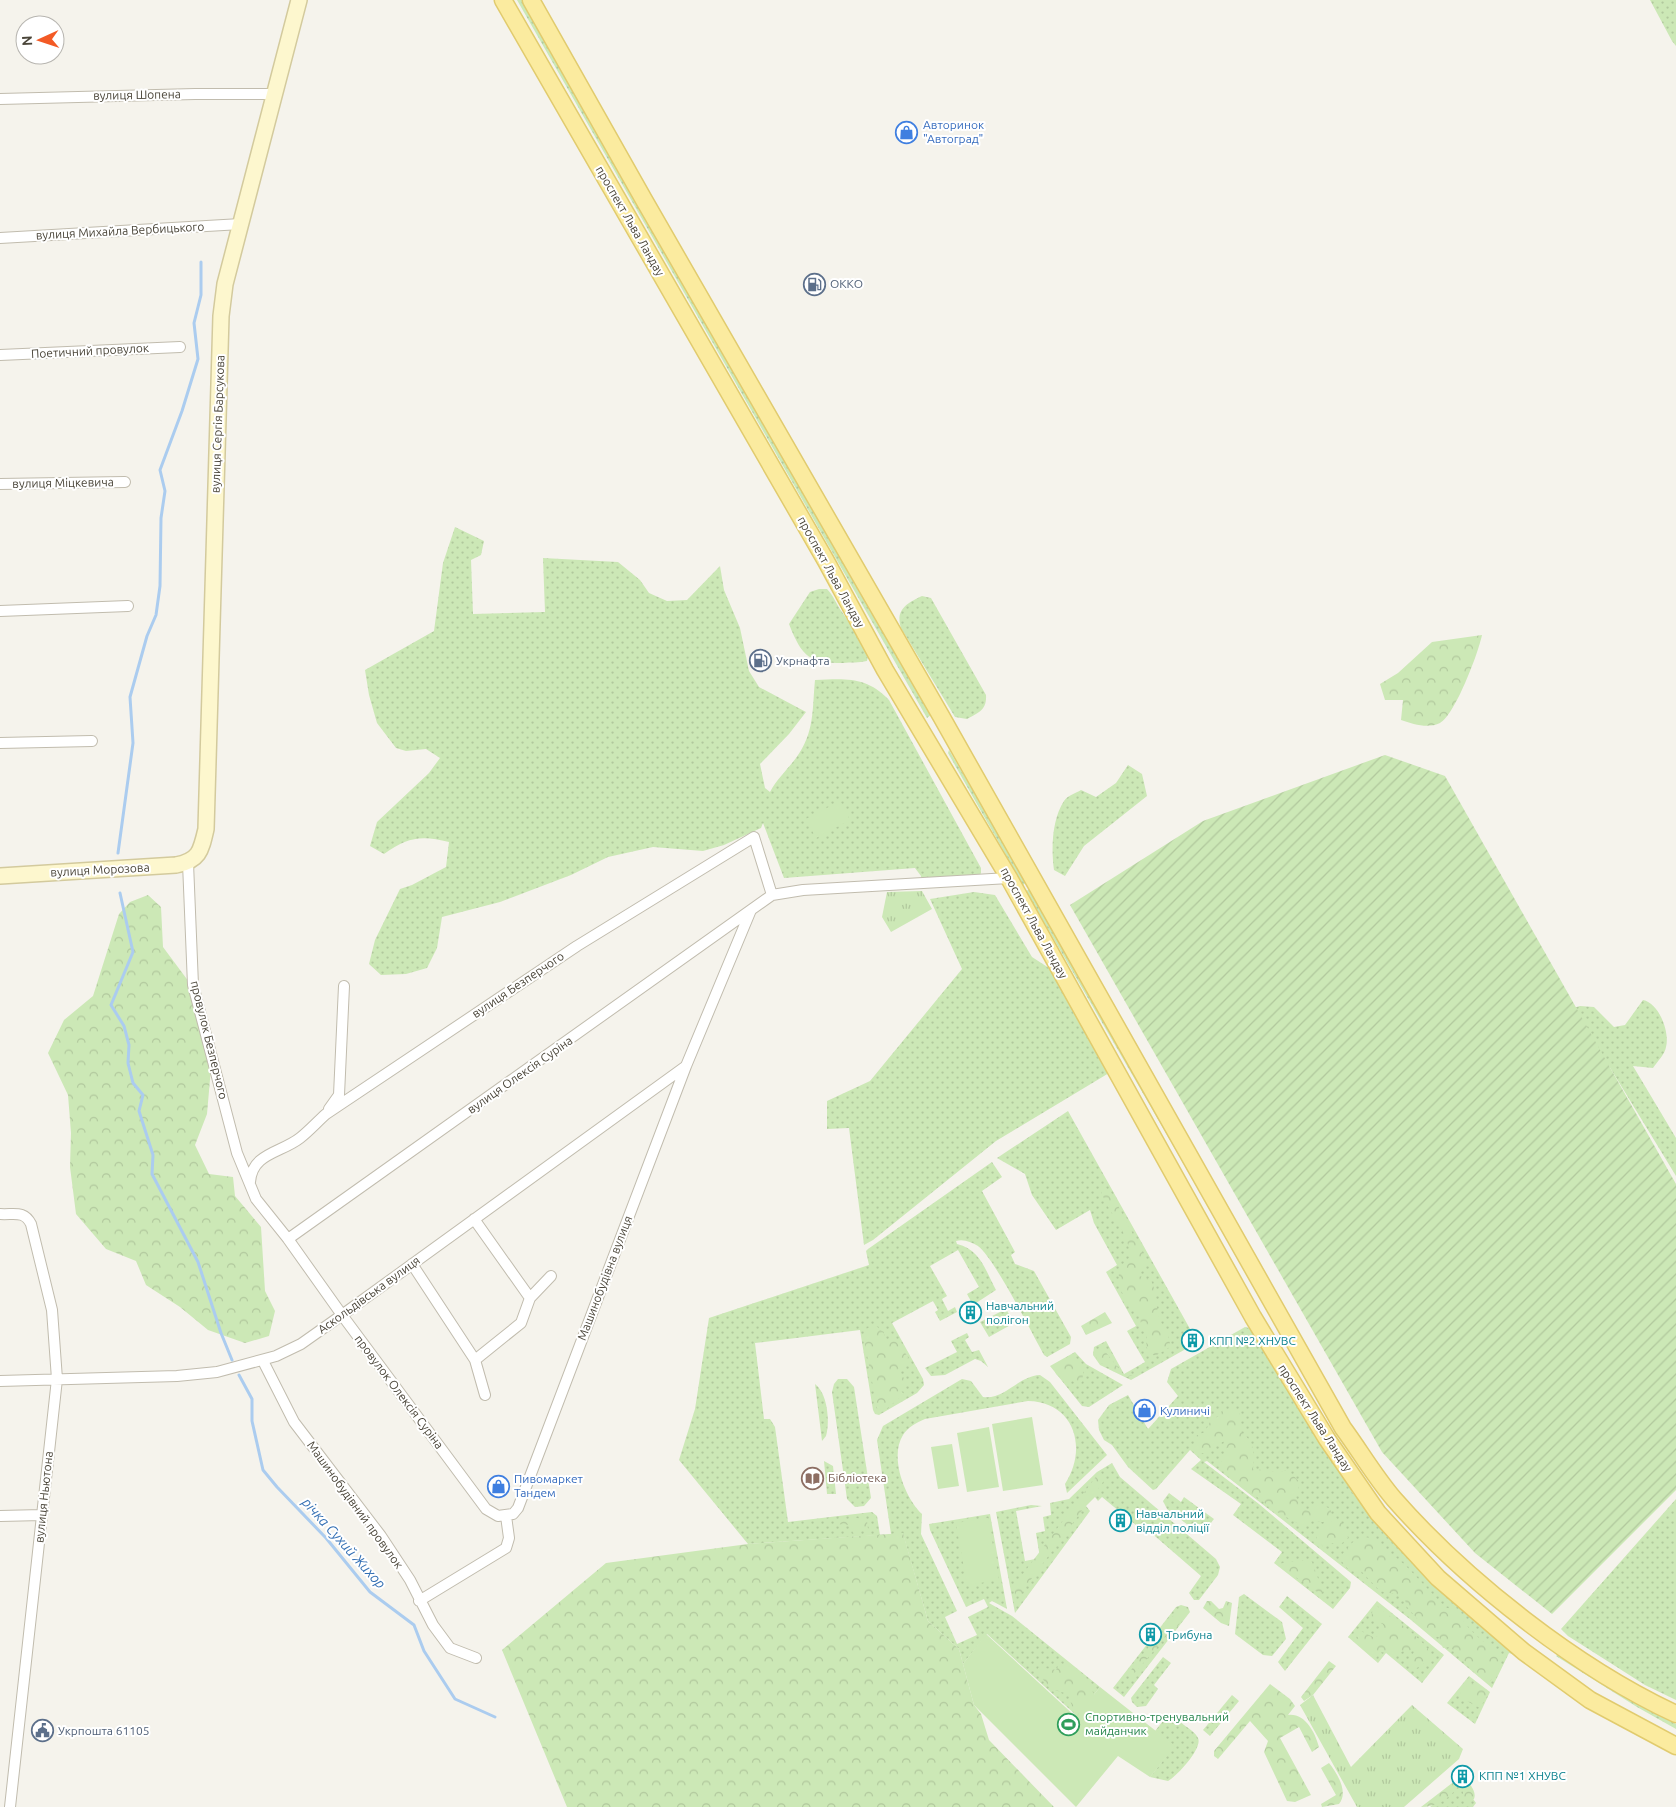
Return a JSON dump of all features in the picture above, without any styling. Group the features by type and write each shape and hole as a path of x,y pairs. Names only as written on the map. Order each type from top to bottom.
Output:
{"main road":[{"name":"вулиця Сергія Барсукова","path":"192,860 203,844 206,829 221,316 225,284 299,0"},
{"name":"проспект Льва Ландау","path":"503,0 1009,878 1253,1317 1327,1439 1378,1513 1438,1578 1524,1652 1590,1700 1676,1746"},
{"name":"проспект Льва Ландау","path":"531,0 941,716 1343,1428 1394,1498 1454,1560 1548,1636 1605,1676 1676,1714"},
{"path":"921,728 941,716"},
{"name":"вулиця Морозова","path":"0,876 192,860"},
{"path":"1524,1652 1548,1636"}],"street":[{"name":"вулиця Шопена","path":"0,99 275,94"},
{"name":"вулиця Михайла Вербицького","path":"0,238 240,224"},
{"name":"Поетичний провулок","path":"0,356 180,347"},
{"name":"вулиця Міцкевича","path":"0,484 125,482"},
{"path":"0,611 128,606"},
{"path":"0,743 92,741"},
{"name":"вулиця Безперчого","path":"250,1183 251,1172 262,1157 299,1139 326,1114 577,946 754,837 772,896"},
{"name":"провулок Безперчого","path":"192,860 193,985 237,1153 250,1183"},
{"path":"772,896 799,890 1009,878"},
{"name":"вулиця Олексія Суріна","path":"288,1239 772,896"},
{"name":"Машинобудівна вулиця","path":"506,1516 513,1514 518,1508 686,1066 751,910"},
{"path":"326,1114 339,1095 344,986"},
{"name":"Аскольдівська вулиця","path":"0,1381 177,1376 217,1372 263,1361 301,1344 686,1066"},
{"name":"провулок Олексія Суріна","path":"250,1183 256,1199 288,1239 486,1509 491,1513 506,1516"},
{"name":"вулиця Ньютона","path":"0,1214 22,1214 28,1217 31,1224 52,1310 57,1379 10,1807"},
{"path":"474,1219 530,1298"},
{"path":"412,1264 475,1360 485,1395"},
{"path":"475,1360 521,1323 530,1298 551,1276"},
{"name":"Машинобудівний провулок","path":"263,1361 294,1422 382,1536 410,1580 433,1626 450,1648 476,1658"},
{"path":"0,1516 42,1515"},
{"path":"419,1601 506,1548 508,1538 506,1516"}],"green space":[{"path":"517,0 523,0 931,715 927,718"},
{"path":"1650,0 1676,0 1676,46 1672,41"},
{"path":"455,527 484,541 481,555 471,560 473,614 545,612 543,558 618,562 640,580 649,593 667,601 687,600 720,566 724,590 740,628 749,671 759,687 806,712 789,734 760,764 765,788 770,792 796,758 807,739 812,721 815,680 846,680 864,683 880,692 889,700 981,868 981,873 977,880 921,883 921,876 915,868 784,878 763,823 761,828 724,845 703,851 653,847 608,857 571,875 500,902 442,917 437,948 427,968 406,974 381,975 369,964 375,940 400,889 412,885 446,867 449,842 423,838 415,839 400,844 384,854 370,846 377,822 429,773 440,758 426,749 406,751 396,748 377,723 369,695 365,670 434,631 443,563"},
{"path":"827,589 866,646 869,651 867,661 822,662 808,656 798,644 789,624 810,592"},
{"path":"922,596 931,598 986,695 983,708 967,719 955,717 901,628 901,612 907,604"},
{"path":"1482,635 1476,656 1459,697 1446,718 1440,723 1431,726 1401,720 1403,700 1385,700 1380,684 1398,673 1432,642"},
{"path":"949,750 1027,882 1023,885 948,753"},
{"path":"1385,755 1445,776 1676,1184 1676,1490 1552,1614 1475,1553 1382,1452 1070,905 1203,821"},
{"path":"1128,765 1142,774 1147,796 1084,846 1065,876 1054,870 1053,834 1057,816 1065,799 1081,790 1096,797 1116,783"},
{"path":"840,801 850,820 816,838 806,819"},
{"path":"1030,889 1260,1296 1026,891"},
{"path":"922,891 932,909 891,932 882,917 887,892"},
{"path":"974,892 995,895 1032,957 1049,968 1109,1073 996,1141 873,1240 864,1245 849,1128 827,1129 827,1101 870,1081 962,969 930,899"},
{"path":"148,895 161,907 163,947 189,982 211,1068 207,1114 195,1145 209,1174 233,1177 235,1196 261,1227 265,1291 275,1311 269,1336 245,1343 208,1330 180,1307 146,1285 136,1261 106,1249 76,1214 70,1167 71,1133 68,1095 48,1053 64,1020 93,996 119,914 130,902"},
{"path":"1643,1000 1654,1006 1658,1012 1665,1026 1667,1041 1663,1055 1653,1068 1633,1066 1676,1138 1676,1176 1609,1066 1550,1015 1580,1006 1594,1007 1614,1027 1625,1025"},
{"path":"1068,1111 1194,1336 1188,1339 1191,1346 1131,1380 1100,1365 1093,1355 1094,1347 1106,1341 1124,1374 1145,1362 1127,1331 1136,1326 1106,1272 1117,1265 1094,1223 1090,1210 1056,1230 1032,1195 1025,1174 997,1158"},
{"path":"992,1162 1002,1177 982,1191 1015,1252 1011,1255 1015,1264 1034,1271 1071,1337 1070,1344 1047,1357 1044,1355 994,1265 978,1246 962,1240 956,1241 957,1244 972,1251 977,1256 996,1290 973,1305 967,1294 979,1287 958,1250 930,1266 947,1296 942,1299 948,1311 955,1307 957,1312 940,1321 935,1312 938,1310 933,1301 892,1323 923,1379 924,1385 917,1393 879,1415 875,1414 873,1410 860,1330 755,1343 764,1419 770,1419 775,1427 788,1522 872,1512 877,1516 880,1535 748,1544 679,1460 695,1409 709,1318 869,1265 866,1251 868,1249"},
{"path":"1104,1187 1110,1191 1147,1261 1139,1276 1150,1279 1152,1283 1159,1318 1170,1342 1170,1347 1155,1356 1147,1348 1147,1336 1144,1333 1137,1310 1125,1299 1121,1291 1119,1268 1130,1257 1129,1248 1123,1231 1104,1199 1101,1191"},
{"path":"1006,1309 1014,1323 989,1337 980,1322"},
{"path":"1105,1312 1112,1323 1086,1335 1081,1326"},
{"path":"874,1324 883,1332 887,1340 896,1340 908,1357 907,1363 898,1369 907,1383 901,1391 904,1394 884,1411 878,1413 865,1344 865,1330"},
{"path":"1245,1327 1253,1329 1349,1479 1352,1492 1375,1523 1384,1525 1515,1655 1509,1653 1492,1688 1411,1620 1207,1461 1204,1462 1259,1504 1351,1582 1350,1588 1333,1609 1274,1563 1282,1552 1233,1515 1241,1504 1191,1469 1201,1460 1190,1450 1156,1489 1153,1490 1128,1467 1112,1445 1104,1440 1099,1430 1098,1420 1109,1405 1128,1395 1148,1429 1178,1396 1167,1382 1171,1369"},
{"path":"967,1333 969,1337 965,1340 972,1352 979,1350 988,1367 975,1359 945,1375 931,1376 925,1368 957,1352 951,1341"},
{"path":"1097,1349 1104,1350 1123,1374 1133,1375 1127,1377 1099,1362 1093,1352"},
{"path":"1075,1352 1086,1364 1123,1385 1089,1407 1082,1406 1050,1366"},
{"path":"1069,1356 1075,1357 1084,1367 1082,1382 1077,1385 1073,1381 1065,1382 1056,1374 1053,1366"},
{"path":"1040,1375 1050,1382 1107,1455 1067,1493 1065,1484 1076,1456 1073,1430 1066,1418 1057,1409 1044,1403 1028,1401 925,1419 912,1426 903,1435 899,1444 898,1465 905,1488 922,1514 921,1534 957,1611 945,1617 957,1644 977,1635 968,1617 988,1607 984,1599 966,1607 930,1530 929,1524 990,1514 1007,1609 992,1601 989,1603 1012,1616 1100,1687 1077,1716 987,1634 963,1664 959,1649 928,1621 903,1534 891,1534 877,1440 883,1426 962,1379 971,1381 983,1397 991,1397 1005,1392 1025,1379"},
{"path":"838,1379 847,1379 854,1387 871,1498 864,1506 855,1507 847,1499 832,1392 834,1384"},
{"path":"815,1384 823,1394 828,1416 826,1436 822,1441"},
{"path":"1223,1409 1234,1409 1240,1414 1239,1431 1251,1442 1254,1457 1253,1469 1280,1472 1286,1470 1299,1483 1296,1497 1302,1509 1309,1511 1319,1504 1331,1509 1331,1517 1327,1521 1312,1521 1306,1525 1301,1525 1275,1511 1220,1468 1219,1464 1226,1457 1227,1439 1206,1453 1197,1453 1193,1437 1205,1432 1211,1420 1219,1416"},
{"path":"1032,1417 1043,1485 1003,1491 992,1424"},
{"path":"989,1427 999,1487 967,1492 957,1433"},
{"path":"952,1444 959,1486 938,1489 931,1447"},
{"path":"824,1461 833,1466 836,1494 827,1494"},
{"path":"1112,1463 1120,1477 1216,1559 1220,1567 1218,1575 1199,1600 1194,1600 1189,1593 1201,1576 1141,1524 1137,1526 1102,1497 1098,1501 1095,1497 1086,1506 1090,1511 1015,1613 996,1512 1031,1505 1042,1506 1016,1511 1025,1561 1040,1558 1036,1533 1045,1531 1043,1517 1051,1515 1050,1503 1069,1499 1097,1472"},
{"path":"1101,1473 1105,1479 1101,1485 1021,1593 1015,1595 1014,1586 1098,1474"},
{"path":"1169,1493 1181,1502 1184,1497 1214,1519 1201,1535 1167,1509 1163,1501"},
{"path":"1676,1499 1676,1700 1645,1685 1568,1636 1561,1629"},
{"path":"857,1518 867,1521 868,1529 853,1533 850,1525 836,1524 836,1522"},
{"path":"988,1518 999,1580 967,1585 956,1523"},
{"path":"1336,1518 1345,1526 1348,1538 1341,1544 1330,1543 1324,1548 1317,1539 1316,1533"},
{"path":"903,1533 928,1621 959,1649 974,1705 981,1714 989,1740 1054,1807 567,1807 502,1650 606,1563 748,1544"},
{"path":"1364,1537 1371,1538 1388,1555 1393,1555 1406,1566 1447,1608 1457,1609 1468,1628 1498,1654 1502,1659 1497,1674 1488,1683 1450,1647 1443,1648 1439,1637 1432,1636 1407,1607 1404,1596 1380,1591 1361,1571 1348,1569 1339,1558 1353,1542"},
{"path":"1303,1560 1312,1562 1323,1592 1320,1594 1284,1569 1282,1563"},
{"path":"1244,1594 1282,1622 1286,1639 1272,1656 1263,1655 1235,1634 1239,1597"},
{"path":"1287,1596 1322,1624 1285,1671 1278,1662 1303,1628 1279,1607"},
{"path":"1207,1601 1211,1601 1219,1609 1223,1608 1226,1601 1232,1603 1229,1626 1221,1623 1203,1608"},
{"path":"1377,1601 1444,1655 1422,1683 1386,1653 1378,1663 1348,1637"},
{"path":"1181,1605 1188,1607 1190,1612 1124,1697 1113,1688 1176,1607"},
{"path":"1376,1605 1414,1635 1433,1657 1414,1670 1409,1662 1415,1650 1403,1651 1397,1655 1381,1652 1375,1659 1369,1654 1356,1634 1361,1631 1375,1638 1380,1634 1383,1624 1371,1619 1373,1607"},
{"path":"1185,1608 1185,1612 1177,1627 1165,1638 1161,1639 1160,1636 1176,1611"},
{"name":"Спортивно-тренувальний майданчик","path":"986,1634 1076,1717 1100,1687 1175,1746 1150,1777 1118,1756 1076,1807 974,1705 963,1664"},
{"path":"1155,1643 1158,1646 1133,1675 1128,1674 1151,1644"},
{"path":"1559,1653 1639,1704 1676,1724 1676,1729 1556,1656"},
{"path":"1163,1657 1171,1663 1154,1685 1158,1689 1146,1706 1137,1707 1131,1698"},
{"path":"1329,1661 1336,1666 1313,1695 1304,1701 1301,1697"},
{"path":"1060,1663 1071,1667 1091,1688 1121,1756 1075,1715 1068,1694 1051,1689 1036,1671 1039,1667 1056,1670"},
{"path":"1469,1676 1490,1692 1475,1724 1447,1703"},
{"path":"1471,1682 1487,1690 1486,1698 1480,1708 1465,1700 1460,1692"},
{"path":"1270,1684 1290,1699 1295,1706 1288,1715 1294,1715 1304,1720 1315,1735 1319,1747 1312,1752 1299,1727 1280,1738 1311,1795 1295,1802 1287,1801 1264,1752 1268,1741 1250,1721 1218,1759 1214,1756 1214,1751"},
{"path":"1232,1695 1239,1701 1210,1736 1203,1730"},
{"path":"1313,1695 1351,1767 1412,1705 1463,1749 1459,1759 1404,1807 1357,1807 1300,1705"},
{"path":"1167,1716 1176,1719 1192,1731 1197,1736 1199,1743 1193,1755 1177,1774 1168,1781 1150,1777 1174,1746 1155,1731"},
{"path":"1329,1763 1341,1783 1343,1794 1339,1804 1322,1807 1321,1804 1336,1795 1321,1768"},
{"path":"1460,1777 1464,1777 1472,1787 1474,1799 1467,1802 1463,1799 1463,1792 1458,1786 1451,1795 1442,1801 1432,1806 1421,1807"},
{"path":"1456,1784 1464,1786 1476,1803 1473,1807 1430,1807"}],"waterway":[{"name":"річка Сухий Жихор","path":"118,853 133,743 130,697 147,636 156,615 160,586 161,518 165,491 160,470 182,411 198,359 194,323 201,295 201,262"},
{"name":"річка Сухий Жихор","path":"120,893 133,952 111,1005 124,1026 129,1045 128,1063 133,1083 143,1095 139,1111 153,1155 152,1174 198,1262 221,1333 232,1360"},
{"name":"річка Сухий Жихор","path":"239,1375 252,1399 252,1421 263,1470 326,1538 370,1592 414,1625 424,1651 455,1699 495,1717"}],"place":[{"name":"Авторинок \"Автоград\"","path":"907,132"},
{"name":"ОККО","path":"814,284"},
{"name":"Укрнафта","path":"760,661"},
{"name":"Навчальний полігон","path":"970,1313"},
{"name":"КПП №2 ХНУВС","path":"1193,1341"},
{"name":"Кулиничі","path":"1144,1411"},
{"name":"Бібліотека","path":"812,1478"},
{"name":"Пивомаркет Тандем","path":"498,1486"},
{"name":"Навчальний відділ поліції","path":"1120,1521"},
{"name":"Трибуна","path":"1150,1635"},
{"name":"Спортивно-тренувальний майданчик","path":"1069,1724"},
{"name":"Укрпошта 61105","path":"42,1731"},
{"name":"КПП №1 ХНУВС","path":"1463,1776"}]}
